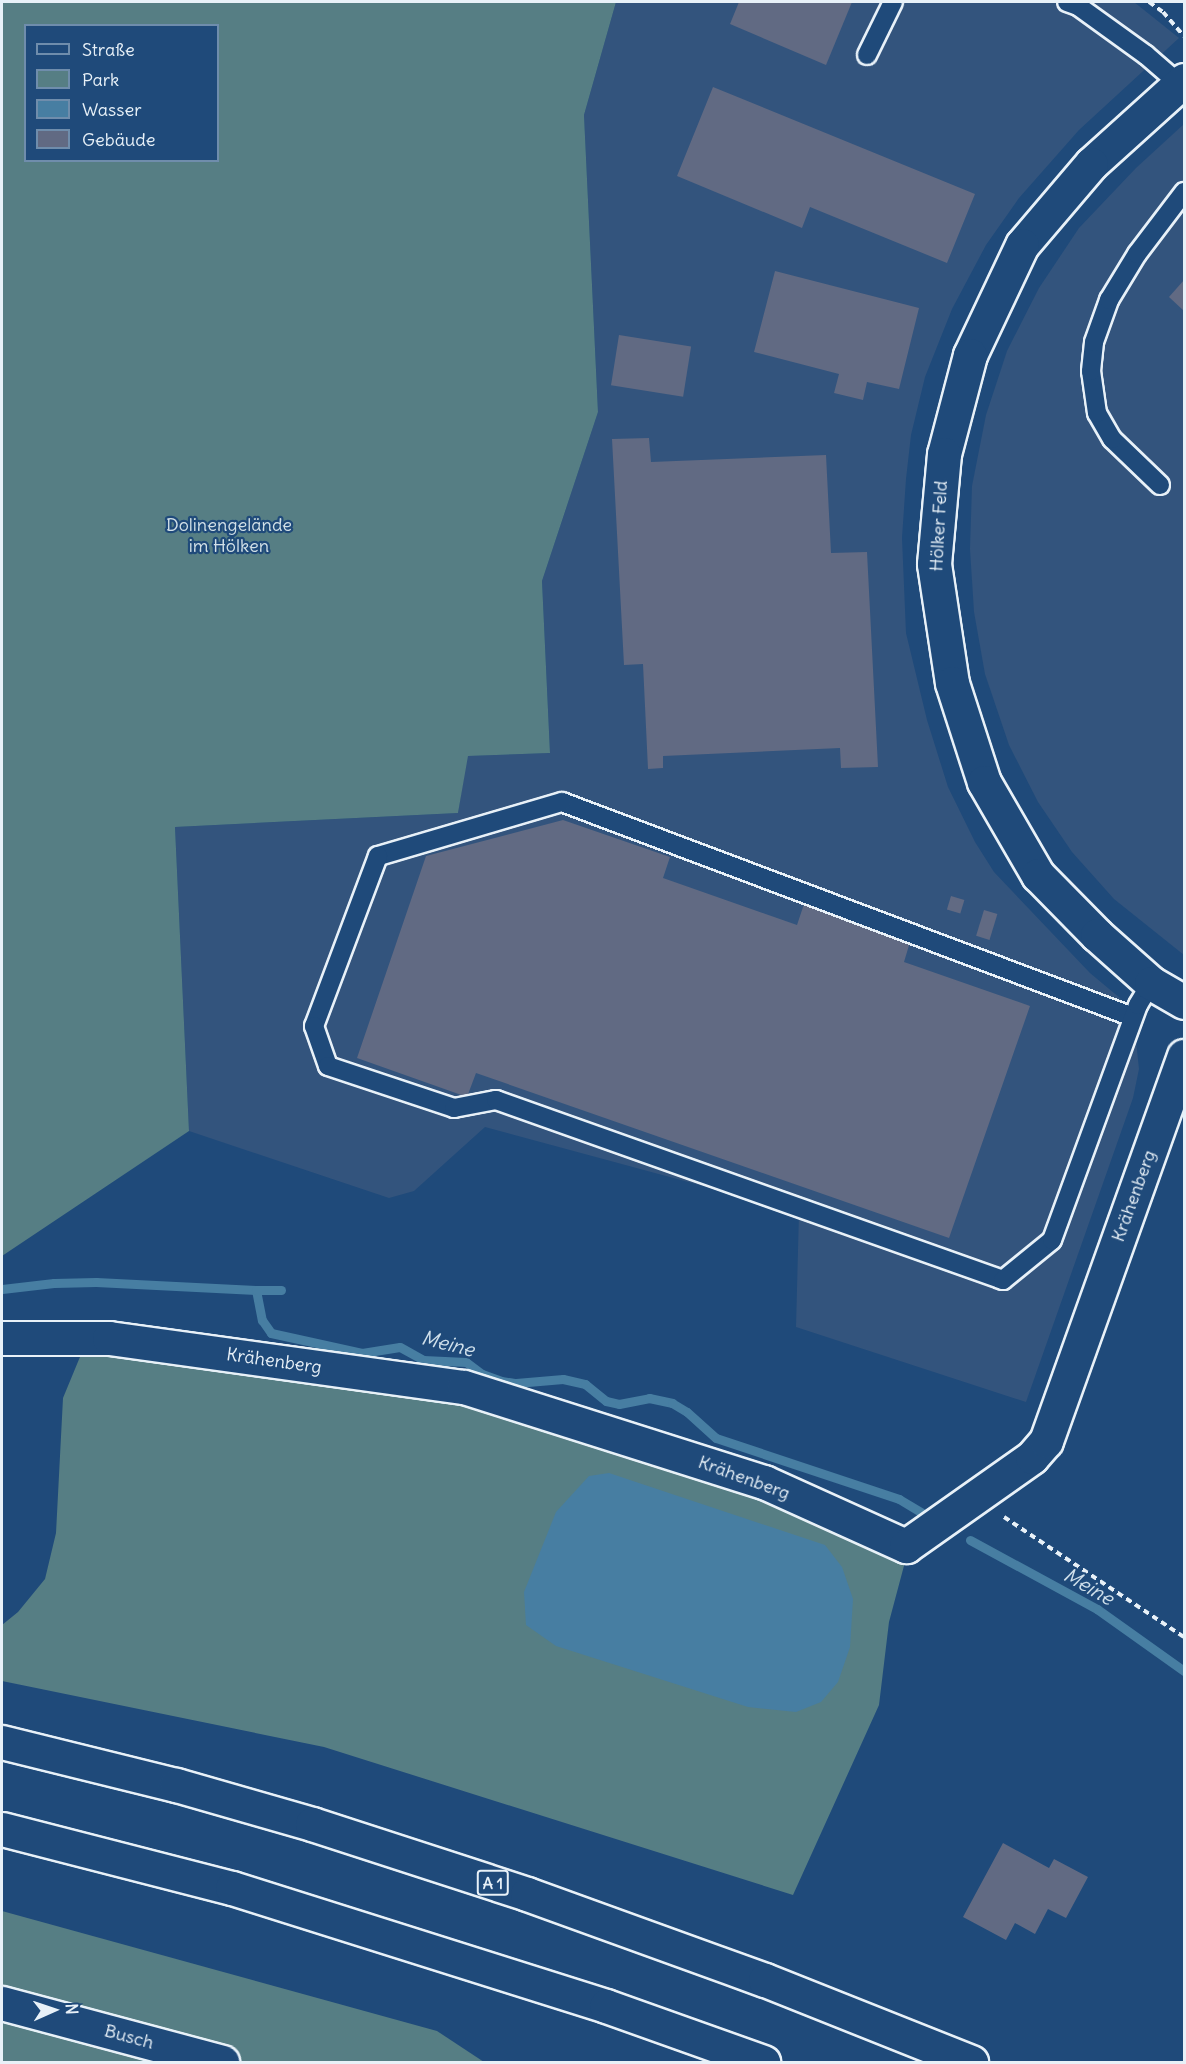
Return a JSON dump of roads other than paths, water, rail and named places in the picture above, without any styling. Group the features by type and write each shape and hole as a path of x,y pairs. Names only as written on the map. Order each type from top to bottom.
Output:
{"main road":[{"name":"Hölker Feld","path":"1183,84 1091,164 1022,245 970,355 944,454 934,564 952,683 984,782 1038,875 1097,935 1152,982 1185,1002"},
{"name":"Krähenberg","path":"2,1338 109,1338 464,1388 764,1482 906,1546 976,1499 1032,1457 1046,1441 1185,1056"},
{"name":"A 1","path":"2,1742 176,1785 312,1824 515,1890 765,1980 971,2062"},
{"path":"2,1829 232,1888 606,2006 763,2062"},
{"name":"Busch","path":"2,2003 222,2062"}],"lane":[{"path":"867,55 893,2"},
{"path":"1067,2 1078,6 1183,84"},
{"path":"1160,485 1112,439 1097,413 1091,371 1094,342 1109,300 1137,254 1185,192"},
{"path":"1133,1017 562,802 378,856 314,1026 328,1066 454,1108 496,1100 1003,1280 1052,1240 1133,1017 1152,982"}],"water":[{"path":"609,1473 825,1545 842,1567 853,1599 850,1647 838,1682 821,1702 796,1712 748,1707 556,1646 526,1625 524,1592 556,1512 589,1476"}],"waterway":[{"name":"Meine","path":"2,1289 54,1283 96,1282 256,1290 262,1320 271,1333 362,1353 400,1347 423,1360 466,1362 482,1374 501,1381 516,1383 563,1379 585,1384 606,1401 619,1404 649,1398 672,1403 687,1412 716,1438 899,1499 921,1512"},
{"path":"256,1290 281,1290"},
{"name":"Meine","path":"970,1540 1097,1609 1184,1671"}],"park label":[{"name":"Dolinengelände im Hölken","path":"229,536"}]}
